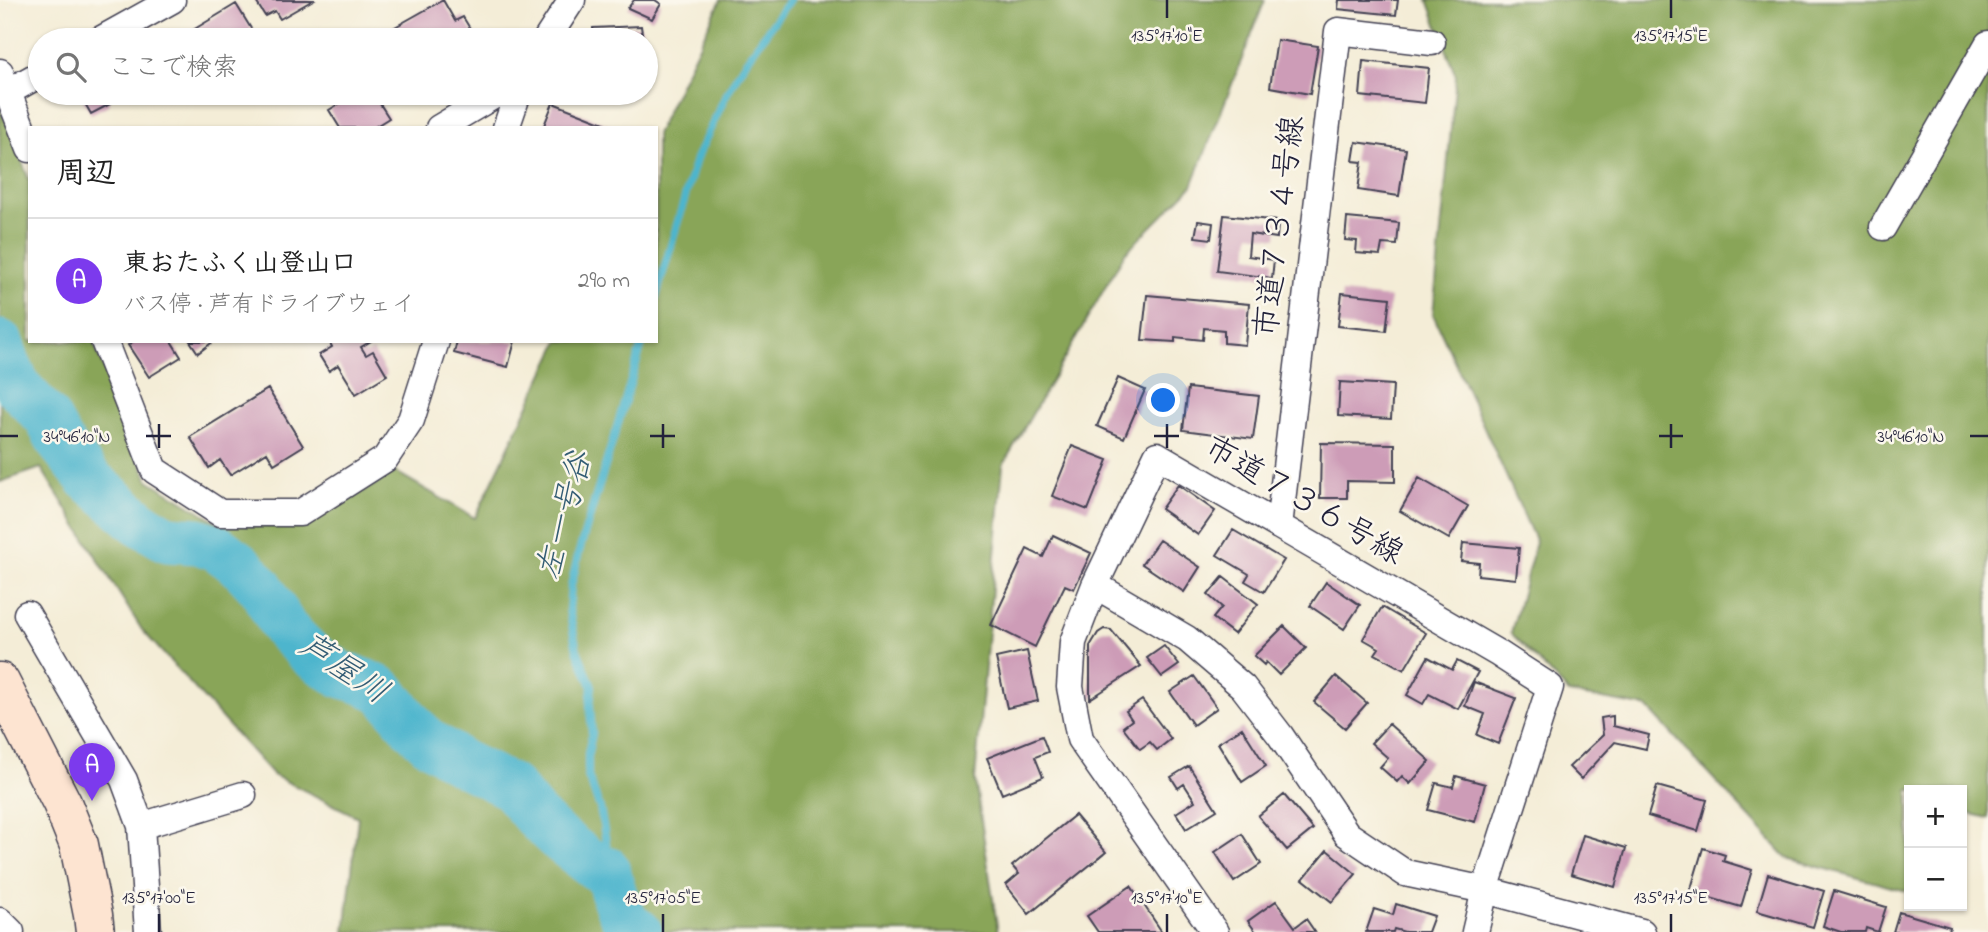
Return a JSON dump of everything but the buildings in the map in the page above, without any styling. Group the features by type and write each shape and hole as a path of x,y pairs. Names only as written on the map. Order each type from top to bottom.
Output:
{"street":[{"path":"122,28 172,0"},
{"path":"554,28 572,0"},
{"name":"市道７３４号線","path":"1279,526 1338,31 1432,42"},
{"path":"1884,227 1988,44"},
{"path":"28,77 4,82 28,144"},
{"path":"442,126 478,105"},
{"path":"507,126 514,105"},
{"path":"105,343 154,470 220,513 300,513 384,459 411,420 435,343"},
{"name":"市道７３６号線","path":"1215,932 1080,739 1070,687 1073,642 1095,585 1157,455 1499,654 1550,687 1485,890 1475,932"},
{"path":"1095,585 1187,639 1242,687 1280,735 1347,834 1405,873 1485,890 1642,932"},
{"path":"27,614 124,780 141,826 148,932"},
{"path":"0,682 62,803 79,845 95,932"},
{"path":"141,826 243,795"},
{"path":"0,921 10,932"}],"green space":[{"path":"721,0 1265,0 1192,186 1125,253 1003,465 975,780 998,932 345,932 358,817 273,775 142,630 41,468 0,482 0,107 28,177 28,343 94,343 148,480 221,524 302,527 396,472 475,518 558,343 658,343 658,130"},
{"path":"1428,0 1988,0 1988,818 1967,813 1967,785 1904,785 1904,891 1787,858 1647,707 1569,693 1511,633 1536,542 1433,314 1456,76"}],"waterway":[{"name":"左一号谷","path":"658,290 696,159 742,67 789,0"},
{"name":"芦屋川","path":"0,343 18,387 47,418 62,445 89,479 139,522 167,539 198,541 217,548 240,565 261,588 285,629 311,655 340,674 382,690 429,742 462,763 511,787 557,837 596,867 607,870 622,914 632,928 639,932"},
{"name":"左一号谷","path":"607,870 609,859 600,808 588,776 588,753 592,734 592,686 577,650 569,610 571,586 579,552 642,343"}],"place":[{"name":"東おたふく山登山口","path":"92,801"}]}
